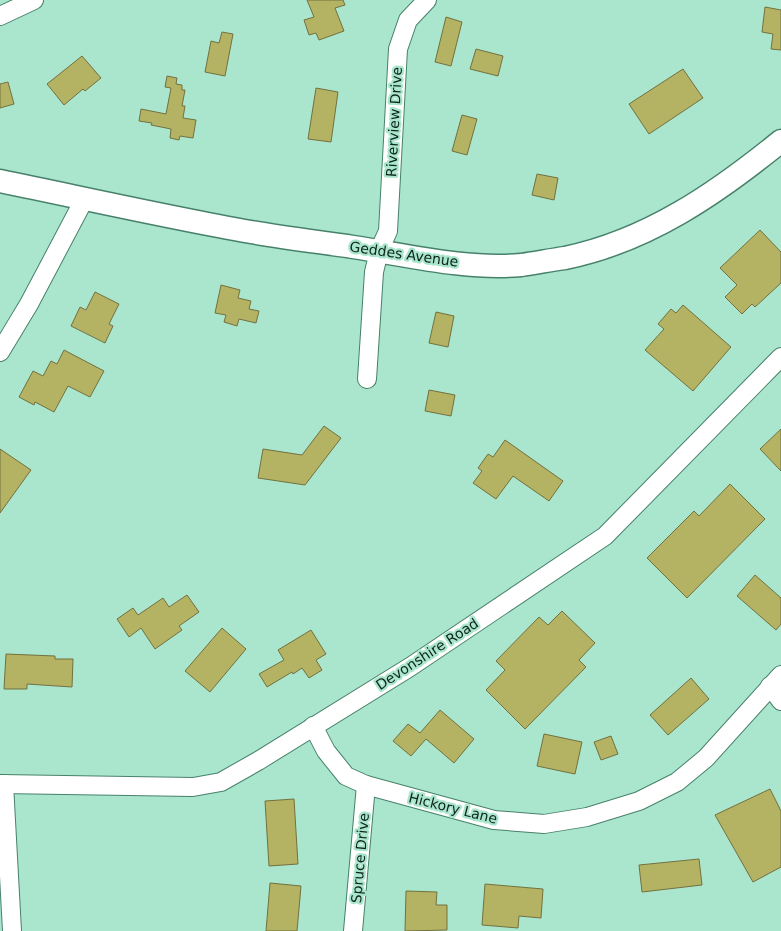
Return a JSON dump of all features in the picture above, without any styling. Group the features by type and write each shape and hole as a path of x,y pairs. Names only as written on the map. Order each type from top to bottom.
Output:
{"main road":[{"name":"Geddes Avenue","path":"0,181 252,232 480,265 520,265 567,257 610,245 651,229 686,211 719,190 781,141"}],"street":[{"path":"0,16 34,0"},
{"name":"Riverview Drive","path":"367,379 374,272 379,251 388,231 398,49 408,20 427,0"},
{"path":"0,352 29,304 85,198"},
{"name":"Devonshire Road","path":"2,784 193,788 221,782 410,667 605,536 781,357"},
{"path":"776,680 781,701"},
{"name":"Hickory Lane","path":"313,726 326,752 346,776 366,785 494,820 544,824 587,817 639,801 678,782 706,758 776,680"},
{"path":"2,784 12,931"},
{"name":"Spruce Drive","path":"353,931 366,785"}],"building":[{"path":"307,0 343,0 345,5 335,8 344,31 319,40 316,33 309,35 304,20 314,17"},
{"path":"765,7 781,10 781,50 771,49 773,34 762,32"},
{"path":"446,17 462,22 451,66 435,62"},
{"path":"222,32 233,34 225,76 205,72 211,41 219,43"},
{"path":"476,49 503,56 498,76 470,69"},
{"path":"82,56 101,78 85,91 83,89 64,105 47,84"},
{"path":"683,69 703,98 649,134 629,104"},
{"path":"167,76 177,78 176,84 182,85 182,90 185,90 182,106 185,106 183,118 196,120 193,138 180,136 179,140 170,138 171,129 139,121 141,109 166,114 171,88 165,87"},
{"path":"8,82 14,104 0,108 0,84"},
{"path":"316,88 338,92 331,142 308,139"},
{"path":"462,115 477,119 467,155 452,151"},
{"path":"537,174 558,178 554,200 532,195"},
{"path":"760,230 781,252 781,283 755,307 752,304 742,314 725,297 737,285 720,268"},
{"path":"221,285 240,290 238,298 251,301 249,309 259,311 256,323 239,319 237,326 224,322 226,315 215,313"},
{"path":"95,292 119,304 109,324 113,326 105,343 71,326 80,307 86,310"},
{"path":"683,305 731,347 693,391 645,350 664,329 658,324 671,309 676,313"},
{"path":"436,312 454,316 448,347 429,343"},
{"path":"64,350 104,371 90,397 68,386 54,412 35,402 34,405 19,397 33,371 43,376 51,361 57,364"},
{"path":"429,390 455,395 451,416 425,411"},
{"path":"324,426 341,438 305,485 258,478 263,449 302,455"},
{"path":"781,429 781,471 760,449"},
{"path":"505,440 563,481 549,501 513,476 496,499 473,483 482,471 478,468 488,454 493,457"},
{"path":"0,449 31,470 0,513"},
{"path":"730,484 765,519 687,598 647,558 694,511 699,516"},
{"path":"755,575 781,598 781,624 776,630 737,596"},
{"path":"187,595 199,612 179,626 182,630 155,649 141,628 129,637 117,619 133,608 138,615 163,598 169,607"},
{"path":"562,611 595,643 579,660 586,667 525,729 486,690 505,670 496,661 539,617 548,625"},
{"path":"222,628 246,649 210,692 185,671"},
{"path":"311,630 326,654 316,660 322,670 309,678 302,668 267,687 259,674 284,660 278,650"},
{"path":"6,654 55,656 55,659 73,659 72,687 27,684 27,689 4,689"},
{"path":"691,678 709,699 668,735 650,715"},
{"path":"440,710 474,739 454,763 426,739 411,756 393,741 408,724 420,733"},
{"path":"544,734 582,742 575,774 537,766"},
{"path":"611,736 618,754 601,760 594,742"},
{"path":"770,789 781,811 781,867 753,882 715,815"},
{"path":"294,799 298,864 269,866 265,801"},
{"path":"699,859 702,885 642,892 639,865"},
{"path":"270,883 301,886 297,931 266,931"},
{"path":"485,884 543,889 541,918 519,916 518,928 482,925"},
{"path":"406,891 437,892 436,905 447,905 447,930 405,931"}]}
